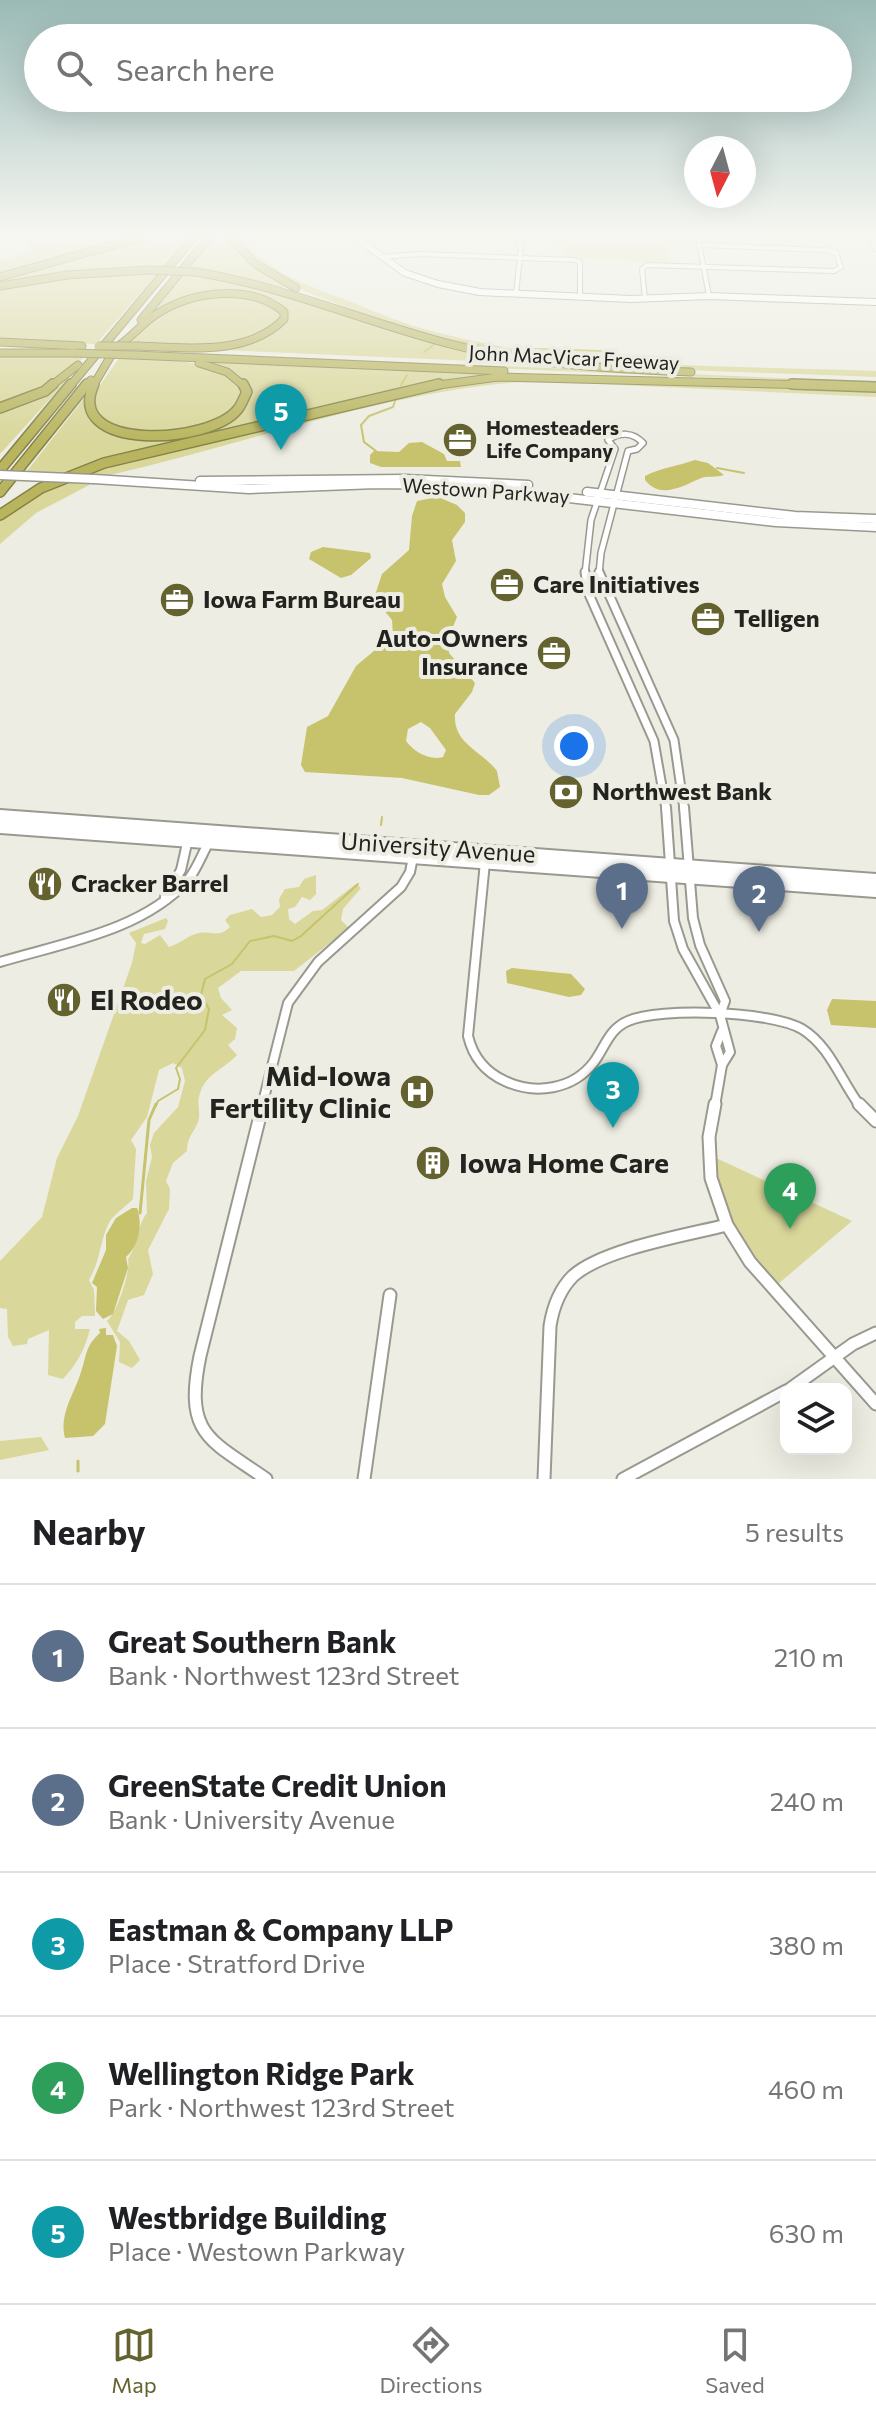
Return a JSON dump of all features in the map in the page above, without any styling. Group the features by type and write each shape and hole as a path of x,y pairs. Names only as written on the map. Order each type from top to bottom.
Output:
{"highway":[{"path":"0,472 135,306"},
{"path":"0,492 152,306"},
{"path":"121,344 170,306"},
{"path":"137,350 208,347 242,342 274,330 284,315 277,306"},
{"path":"330,306 454,345 507,356 681,372 876,380"},
{"path":"338,306 373,320"},
{"path":"0,408 29,399 52,387 120,324"},
{"name":"John MacVicar Freeway","path":"0,342 715,381"},
{"path":"112,354 88,403 95,419 118,431 158,436 193,432 228,419 245,401 247,392 244,384 223,370 137,350"},
{"name":"John MacVicar Freeway","path":"0,352 137,350 681,372"},
{"path":"0,515 41,488 94,466 445,383 525,376 876,387"},
{"path":"0,457 47,412"}],"street":[{"path":"615,435 630,435 642,441 641,447 628,451 615,449 608,440 615,435"},
{"path":"615,449 582,560 585,580 654,741 666,802 669,870 677,933 720,1015 730,1052 722,1065 709,1137 711,1178 727,1225 766,1282 836,1356 876,1404"},
{"path":"628,451 601,553 599,574 674,740 683,794 688,872 698,939 725,1001 720,1015"},
{"name":"Westown Parkway","path":"0,472 249,489 442,485 601,497 776,522 876,527"},
{"name":"Westown Parkway","path":"615,499 795,516 876,519"},
{"name":"University Avenue","path":"0,816 211,838 669,870 876,891"},
{"name":"University Avenue","path":"0,827 188,836"},
{"path":"161,902 182,868 188,836"},
{"path":"0,962 126,922 161,902 189,880 211,838"},
{"path":"266,1479 219,1450 201,1426 193,1393 200,1356 288,1003 307,973 407,880 414,852"},
{"name":"University Avenue","path":"414,852 485,862 669,870"},
{"path":"485,862 468,1036 474,1055 491,1074 520,1087 558,1086 589,1069 606,1037 631,1020 654,1015 770,1017 806,1031 827,1050 851,1098 876,1121"},
{"name":"University Avenue","path":"688,872 876,880"},
{"path":"544,1479 550,1326 553,1306 569,1279 589,1264 727,1225"},
{"path":"364,1479 390,1295"},
{"path":"798,1383 876,1333"},
{"path":"623,1479 780,1394"}],"shaded area":[{"path":"0,306 129,306 96,344 0,340"},
{"path":"158,306 177,306 152,314"},
{"path":"181,306 272,306 280,310 280,321 250,338 215,345 129,345 147,326"},
{"path":"281,306 326,306 522,363 199,349 263,336 283,323 288,315"},
{"path":"343,306 362,306 408,324 473,341 530,351 645,363 876,371 876,377 678,369 548,357 483,347 419,332"},
{"path":"125,350 876,382 876,384 123,353"},
{"path":"0,355 84,357 51,386 0,406"},
{"path":"119,358 170,360 205,366 234,381 244,393 234,409 218,421 198,429 152,433 130,429 110,423 94,413 96,391"},
{"path":"190,360 521,375 479,377 69,473 27,471 89,392 85,408 100,425 168,438 241,412 250,396 246,381 224,368"},
{"path":"68,379 0,454 0,409"},
{"path":"510,379 876,390 876,397 533,381 479,386 372,406 110,475 83,473 431,388"},
{"path":"422,442 444,454 447,461 460,461 461,467 381,467 370,463 370,455 374,451 399,452 409,443"},
{"path":"695,460 708,463 724,475 702,478 671,490 657,489 645,480 645,476 651,473"},
{"path":"62,481 93,483 36,513 0,544 0,520"},
{"path":"438,497 457,505 465,513 465,522 452,540 456,561 442,584 445,597 457,617 448,639 449,653 475,683 455,714 458,733 497,771 500,787 489,795 402,778 305,772 301,765 307,727 328,716 356,666 393,635 392,620 374,598 382,574 409,550 412,516 417,501","holes":["421,722 430,728 446,750 443,757 423,755 406,741 408,729"]},
{"path":"323,547 370,553 371,558 351,575 341,578 309,559 311,552"},
{"path":"316,875 316,894 310,900 302,897 295,907 288,909 289,919 295,924 313,911 322,910 356,884 361,888 343,909 341,920 349,928 294,971 241,971 218,988 221,998 232,1010 222,1015 237,1028 235,1039 228,1045 237,1055 201,1089 199,1119 187,1151 173,1163 166,1181 170,1189 169,1209 148,1250 153,1274 144,1295 128,1300 117,1331 129,1341 140,1360 132,1368 119,1362 120,1342 107,1321 122,1292 128,1259 147,1213 146,1181 152,1157 150,1145 154,1133 178,1107 185,1081 182,1068 173,1063 159,1070 147,1117 131,1140 136,1149 133,1199 110,1221 89,1280 94,1290 95,1316 82,1316 75,1322 75,1329 90,1329 86,1343 63,1379 48,1375 49,1330 28,1339 27,1344 13,1346 8,1337 7,1309 0,1308 0,1261 42,1217 57,1158 78,1116 132,963 136,943 129,933 166,918 165,929 144,934 141,943 145,944 160,935 169,947 195,934 222,932 230,927 225,920 230,915 252,909 261,917 272,915 280,907 279,899 285,889 299,887 304,879"},
{"path":"512,968 571,974 585,989 581,995 569,997 507,983 506,971"},
{"path":"832,999 876,1001 876,1028 831,1025 827,1010"},
{"path":"716,1158 852,1221 778,1284 744,1242 726,1210 720,1193"},
{"path":"137,1208 139,1214 139,1234 126,1257 128,1268 113,1314 103,1319 96,1311 97,1287 92,1283 106,1250 106,1235 116,1218"},
{"path":"106,1328 106,1335 113,1335 117,1346 105,1424 93,1436 65,1438 66,1412 87,1351 100,1333 99,1329"},
{"path":"41,1437 49,1450 0,1460 0,1441"}],"waterway":[{"path":"443,339 535,356 535,349 602,351"},
{"path":"424,352 435,344"},
{"path":"401,385 407,375"},
{"path":"376,451 364,442 361,425 369,416 393,407 395,401"},
{"path":"717,468 744,473"},
{"path":"381,825 382,817"},
{"path":"156,1106 158,1101 178,1089 180,1079 176,1068 205,1030 209,1009 201,995 205,979 232,964 250,941 274,936 292,941 301,936 358,884"},
{"path":"140,1213 149,1120 156,1104"},
{"path":"78,1461 78,1471"}],"place":[{"name":"Homesteaders Life Company","path":"460,440"},
{"name":"Westbridge Building","path":"281,450"},
{"name":"Care Initiatives","path":"507,585"},
{"name":"Iowa Farm Bureau","path":"177,600"},
{"name":"Telligen","path":"708,619"},
{"name":"Auto-Owners Insurance","path":"554,653"},
{"name":"Northwest Bank","path":"566,792"},
{"name":"Cracker Barrel","path":"45,884"},
{"name":"Great Southern Bank","path":"622,929"},
{"name":"GreenState Credit Union","path":"759,932"},
{"name":"El Rodeo","path":"64,1000"},
{"name":"Mid-Iowa Fertility Clinic","path":"417,1092"},
{"name":"Eastman & Company LLP","path":"613,1128"},
{"name":"Iowa Home Care","path":"433,1163"},
{"name":"Wellington Ridge Park","path":"790,1229"}]}
